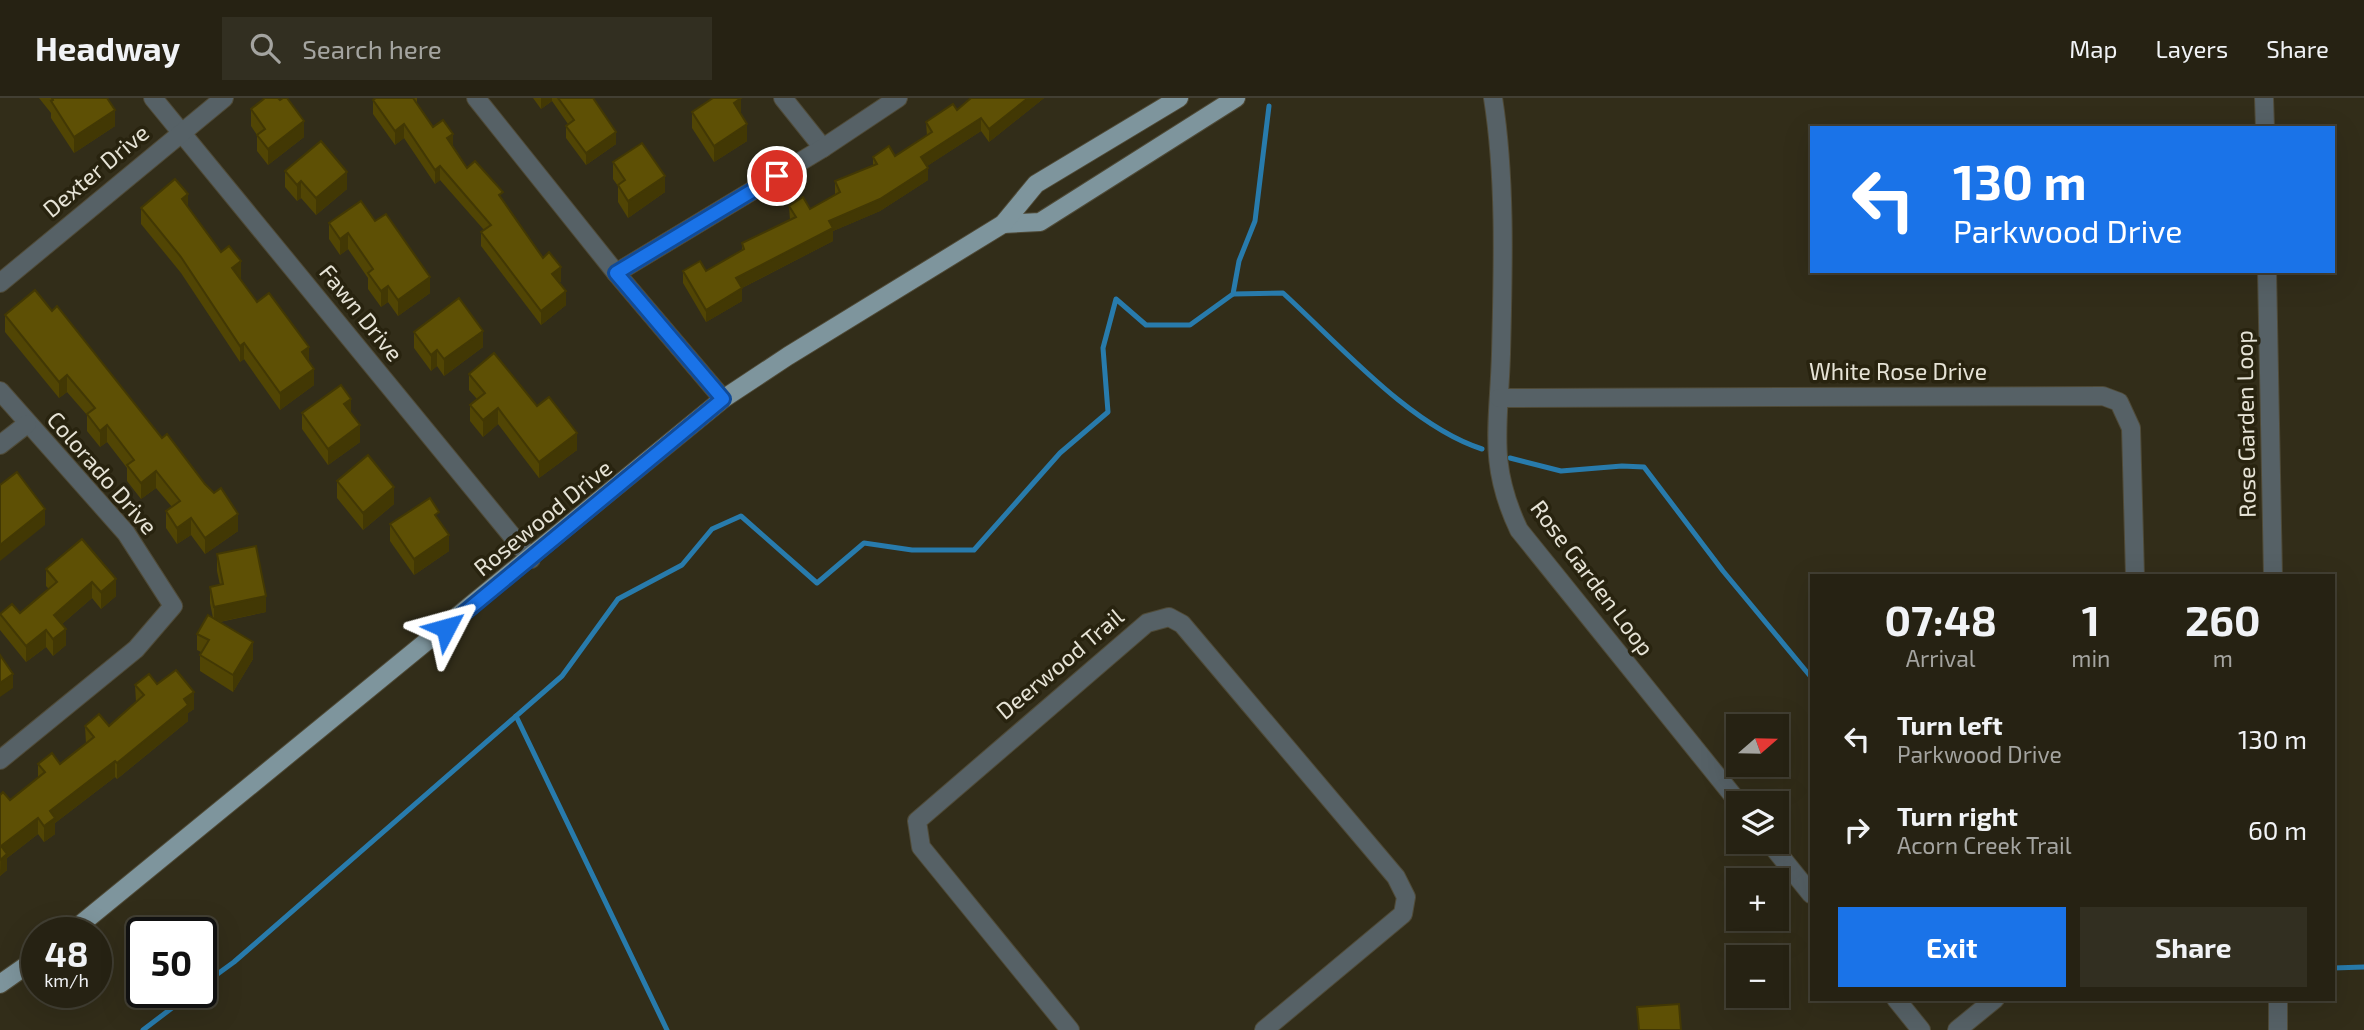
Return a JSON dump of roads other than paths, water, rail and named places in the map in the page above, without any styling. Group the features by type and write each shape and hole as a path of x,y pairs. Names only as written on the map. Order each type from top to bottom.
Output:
{"main road":[{"name":"Rosewood Drive","path":"90,917 531,559 723,399 1003,224 1036,184 1179,98"},
{"name":"Rosewood Drive","path":"1003,224 1040,222 1236,98"},
{"path":"0,984 21,969"}],"street":[{"name":"Fawn Drive","path":"153,98 531,559"},
{"name":"Dexter Drive","path":"0,283 224,98"},
{"path":"475,98 616,273 723,399"},
{"path":"783,98 823,149"},
{"path":"616,273 823,149 898,98"},
{"name":"Rose Garden Loop","path":"1493,98 1501,228 1496,460 1503,498 1519,530 1728,791"},
{"path":"2264,98 2265,126"},
{"name":"Rose Garden Loop","path":"2267,273 2273,574"},
{"name":"Colorado Drive","path":"0,391 126,533 173,606 136,649 0,760"},
{"name":"White Rose Drive","path":"1499,398 2103,396 2119,402 2131,428 2135,574"},
{"path":"0,445 27,424"},
{"name":"Deerwood Trail","path":"1070,1030 921,847 917,821 1147,623 1169,617 1182,624 1396,877 1406,897 1403,914 1264,1030"},
{"path":"1779,854 1810,893"},
{"path":"1898,1001 1921,1030"},
{"path":"1957,1030 1993,1001"},
{"path":"2278,1001 2278,1030"}],"waterway":[{"path":"217,974 562,676 618,599 682,565 712,529 741,516 817,583 864,543 912,550 974,550 1060,453 1108,412 1103,348 1116,299 1146,325 1190,325 1233,294 1239,261 1255,221 1269,106"},
{"path":"1233,294 1283,293 1376,382 1402,403 1455,438 1482,449"},
{"path":"1510,458 1561,471 1644,467 1723,571 1810,676"},
{"path":"516,716 667,1030"},
{"path":"2335,968 2364,967"},
{"path":"143,1030 172,1008"}]}
